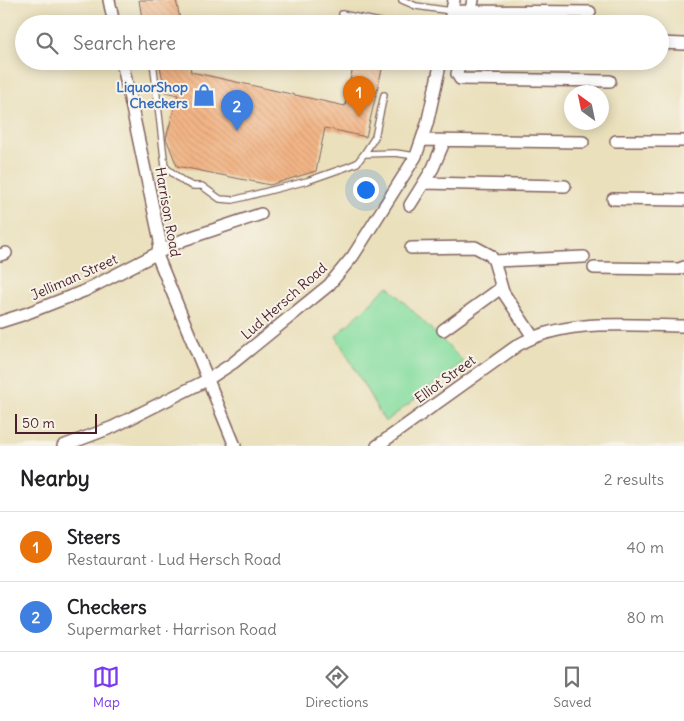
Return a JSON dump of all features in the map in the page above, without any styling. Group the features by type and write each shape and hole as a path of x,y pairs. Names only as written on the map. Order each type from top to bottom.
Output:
{"street":[{"path":"109,0 112,15"},
{"path":"470,15 473,0"},
{"path":"453,6 465,15"},
{"path":"530,15 590,12"},
{"path":"669,43 684,44"},
{"name":"Harrison Road","path":"124,70 160,241 157,255 235,446"},
{"name":"Lud Hersch Road","path":"63,446 113,427 208,380 233,363 329,285 353,256 416,156 422,140 439,70"},
{"path":"458,70 457,74 460,79 610,82"},
{"path":"422,140 444,142 583,142"},
{"path":"616,141 684,142"},
{"path":"410,205 424,183 444,142"},
{"path":"424,183 565,186"},
{"path":"613,199 684,200"},
{"name":"Jelliman Street","path":"0,322 84,291 183,240 261,214"},
{"path":"411,248 475,247 490,255 494,261 501,288 533,337"},
{"path":"494,261 584,257"},
{"path":"594,268 679,269 684,267"},
{"path":"443,330 501,288"},
{"name":"Elliot Street","path":"377,446 518,345 533,337 562,328 588,326 684,326"}],"lane":[{"path":"402,0 416,6 453,6"},
{"path":"342,14 346,15"},
{"path":"154,70 165,167 184,182 193,186 202,186 220,199 233,200 251,197 351,166 364,154 375,137 384,95"},
{"path":"435,70 436,83"},
{"path":"364,154 395,153 416,156"}],"green space":[{"path":"388,286 464,362 385,422 336,336"}],"building":[{"path":"139,0 176,0 179,15 142,15"},
{"path":"161,70 191,70 191,72 345,106 352,70 382,70 366,137 325,128 316,171 270,185 177,166 166,138 178,95 165,92"}],"place":[{"name":"LiquorShop Checkers","path":"204,95"},
{"name":"Steers","path":"359,117"},
{"name":"Checkers","path":"237,131"}]}
